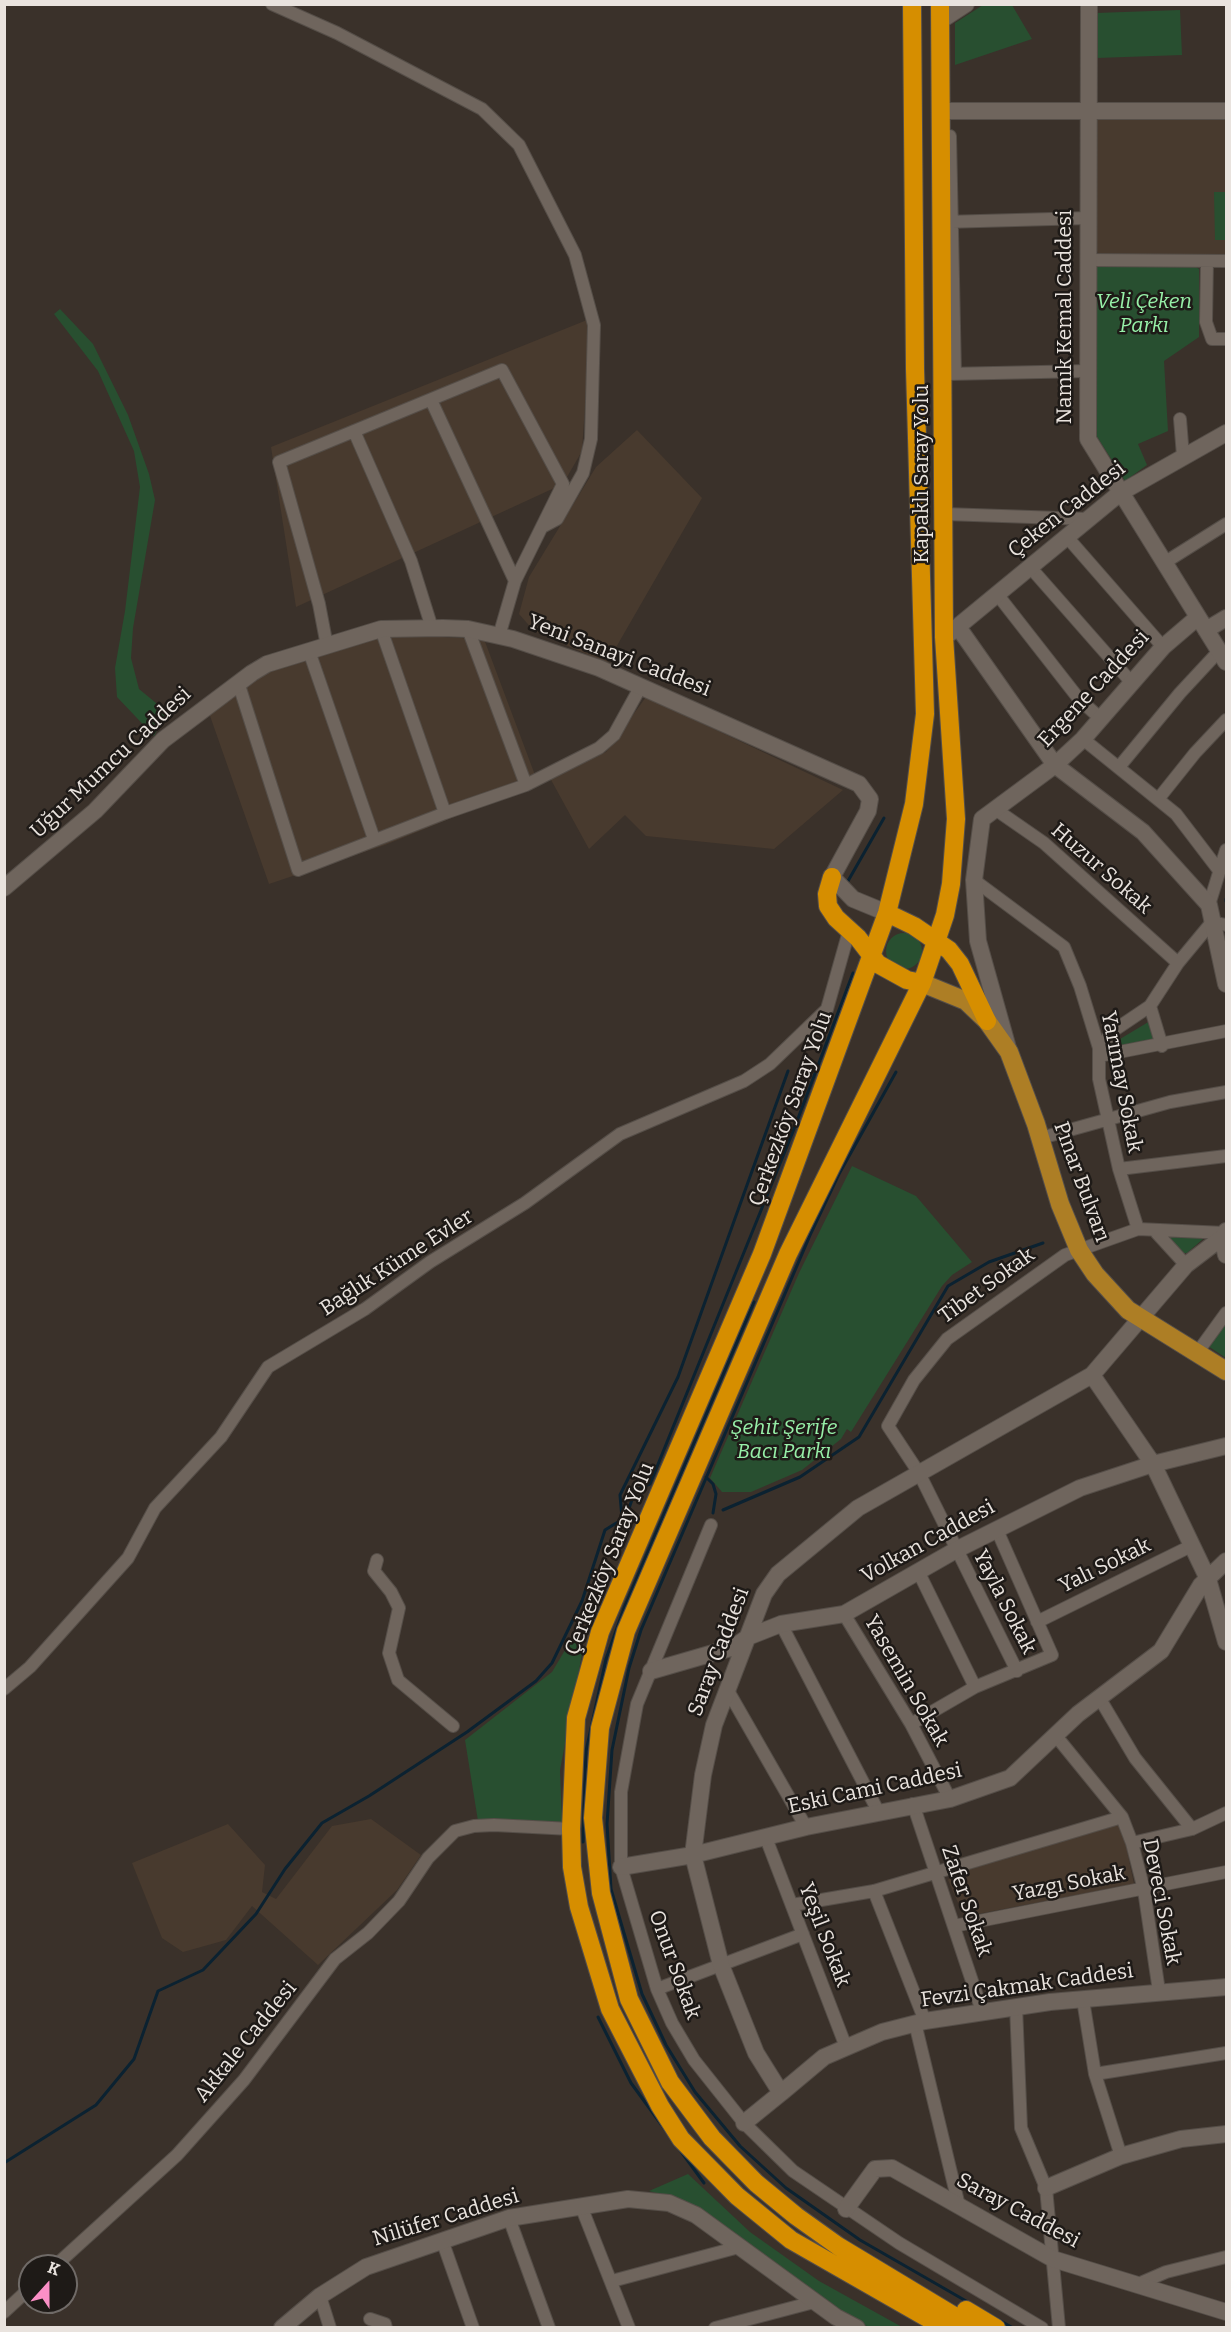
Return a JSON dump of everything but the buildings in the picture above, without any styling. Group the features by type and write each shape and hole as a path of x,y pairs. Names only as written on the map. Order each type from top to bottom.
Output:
{"highway":[{"name":"Kapaklı Saray Yolu","path":"873,955 887,913 914,804 925,714 915,369 912,4"},
{"name":"Kapaklı Saray Yolu","path":"937,941 951,884 956,819 945,514 949,374 942,14"},
{"path":"832,876 827,894 828,906 849,931 873,955 878,964 891,972 922,983"},
{"path":"887,913 914,926 937,941 960,964 987,1021"},
{"name":"Çerkezköy Saray Yolu","path":"838,2246 796,2216 733,2162 670,2082 629,1999 601,1893 593,1818 600,1728 626,1631 788,1254 922,983 937,941"},
{"name":"Çerkezköy Saray Yolu","path":"832,2265 791,2240 737,2196 681,2139 660,2106 610,2009 579,1907 572,1867 571,1829 576,1718 600,1632 762,1254 873,955"},
{"path":"838,2246 975,2328"},
{"path":"838,2246 956,2304 996,2328"},
{"path":"832,2265 886,2307 921,2328"},
{"path":"832,2265 945,2328"}],"main road":[{"name":"Pınar Bulvarı","path":"922,983 966,1001 987,1021 1009,1052 1041,1138 1060,1204 1078,1250 1095,1274 1139,1318 1227,1371"}],"street":[{"path":"272,4 337,33 482,109 519,145 575,255 594,325 591,439 583,473 557,519 542,527"},
{"path":"942,14 966,4"},
{"path":"1089,5 1101,4"},
{"name":"Namık Kemal Caddesi","path":"1089,5 1088,440 1223,657"},
{"path":"945,111 1227,111"},
{"path":"947,222 1088,218"},
{"path":"1088,260 1227,261"},
{"path":"1207,261 1206,322 1212,339 1227,339"},
{"path":"327,646 319,604 279,462 502,370 563,484 514,581 499,636"},
{"path":"949,374 1087,371"},
{"path":"431,400 514,581"},
{"path":"1180,419 1184,456"},
{"path":"354,431 411,561 432,628"},
{"name":"Çeken Caddesi","path":"951,632 1120,493 1227,433"},
{"path":"945,514 1088,519"},
{"path":"1164,563 1227,524"},
{"path":"1067,537 1163,647"},
{"path":"1030,567 1132,683"},
{"path":"997,594 1042,648 1079,699 1100,718"},
{"name":"Ergene Caddesi","path":"1009,1052 978,941 974,880 982,819 1055,765 1083,739 1163,647 1202,624 1227,618"},
{"path":"381,629 445,813"},
{"name":"Yeni Sanayi Caddesi","path":"221,694 267,664 381,629 468,629 499,636 599,668 859,784 870,799 868,811 832,876"},
{"path":"468,629 526,785"},
{"path":"951,632 1055,765 1143,832 1216,917"},
{"path":"309,651 375,839"},
{"path":"1119,767 1180,693 1223,657"},
{"path":"238,682 298,870 375,839 526,785 599,748 614,735 641,686"},
{"name":"Uğur Mumcu Caddesi","path":"4,888 95,811 163,740 221,694"},
{"path":"1159,798 1195,753 1227,720"},
{"path":"1083,739 1176,814 1218,869"},
{"name":"Huzur Sokak","path":"995,809 1044,843 1178,963"},
{"path":"1227,850 1218,869 1216,917 1227,984"},
{"path":"832,876 853,899 887,913"},
{"name":"Yarımay Sokak","path":"974,880 1064,947 1080,986 1099,1052 1099,1080 1119,1169 1138,1229"},
{"path":"1099,1052 1113,1031 1150,1006 1178,963 1216,917"},
{"name":"Bağlık Küme Evler","path":"4,1689 30,1667 128,1558 155,1508 221,1437 268,1367 333,1329 430,1262 525,1203 620,1134 744,1081 770,1064 827,1009 849,931"},
{"path":"1150,1006 1162,1046"},
{"path":"1099,1052 1162,1046 1227,1032"},
{"path":"1041,1138 1170,1102 1227,1092"},
{"path":"1119,1169 1227,1156"},
{"path":"1138,1229 1225,1233 1227,1256"},
{"name":"Tibet Sokak","path":"888,1426 914,1380 946,1339 1065,1255 1138,1229"},
{"path":"1154,1230 1186,1265"},
{"name":"Saray Caddesi","path":"781,2093 756,2054 722,1965 693,1855 703,1775 714,1725 764,1594 778,1574 858,1508 1092,1375 1186,1265 1225,1233"},
{"path":"1197,1353 1227,1313"},
{"path":"1092,1375 1153,1464 1208,1579 1227,1642"},
{"name":"Yayla Sokak","path":"888,1426 919,1473 1017,1671"},
{"name":"Volkan Caddesi","path":"651,1671 734,1647 748,1636 781,1624 844,1614 956,1550 1080,1488 1153,1464 1227,1446"},
{"name":"Onur Sokak","path":"711,1525 637,1704 621,1792 621,1867 657,1989 672,2023 694,2060 744,2123 793,2171 846,2209 1042,2328"},
{"path":"911,1724 975,1687 1052,1655 997,1530"},
{"name":"Yalı Sokak","path":"1037,1622 1191,1546"},
{"path":"376,1560 374,1571 391,1592 399,1608 389,1653 398,1680 453,1726"},
{"name":"Eski Cami Caddesi","path":"621,1867 693,1855 806,1827 913,1804 950,1799 1010,1778 1078,1714 1161,1652 1201,1585 1227,1561"},
{"path":"918,1571 975,1687"},
{"name":"Yasemin Sokak","path":"844,1614 911,1724 950,1799"},
{"path":"781,1624 878,1812"},
{"path":"727,1689 806,1827"},
{"path":"1100,1699 1135,1758 1192,1829"},
{"name":"Deveci Sokak","path":"1056,1736 1122,1817 1132,1843 1144,1890 1159,1991"},
{"name":"Zafer Sokak","path":"913,1804 982,2011"},
{"path":"1132,1843 1192,1829 1227,1813"},
{"path":"792,1905 874,1891 1122,1817"},
{"name":"Akkale Caddesi","path":"68,2254 177,2154 244,2079 336,1959 368,1933 399,1901 428,1858 455,1832 474,1826 494,1825 571,1829"},
{"name":"Yeşil Sokak","path":"765,1838 846,2047"},
{"name":"Yazgı Sokak","path":"954,1926 1227,1872"},
{"path":"874,1891 920,2022 958,2206"},
{"path":"657,1989 803,1934"},
{"name":"Fevzi Çakmak Caddesi","path":"781,2093 824,2057 882,2032 920,2022 1016,2006 1159,1991 1227,1987"},
{"path":"1083,2000 1095,2074 1121,2156"},
{"path":"1016,2006 1021,2128 1046,2188 1059,2328"},
{"path":"1095,2074 1227,2053"},
{"path":"744,2123 781,2093"},
{"path":"1046,2188 1121,2156 1181,2139 1227,2134"},
{"name":"Saray Caddesi","path":"846,2209 875,2169 892,2168 1053,2259 1227,2312"},
{"name":"Nilüfer Caddesi","path":"282,2328 320,2296 366,2267 509,2218 628,2199 669,2203 696,2215 814,2302 857,2328"},
{"path":"581,2206 629,2328"},
{"path":"509,2218 549,2328"},
{"path":"442,2240 472,2328"},
{"path":"612,2280 739,2247"},
{"path":"1136,2284 1166,2272 1227,2257"},
{"path":"320,2296 330,2328"},
{"path":"4,2312 18,2299"},
{"path":"715,2328 814,2302"},
{"path":"370,2319 385,2324 386,2328"}],"shaded area":[{"path":"1226,115 1226,255 1101,256 1094,248 1093,118"},
{"path":"587,320 587,375 582,451 563,484 296,607 271,447"},
{"path":"637,430 702,498 607,663 534,631 519,614 529,577 596,467"},
{"path":"374,634 484,639 538,783 385,845 269,884 209,713 252,677"},
{"path":"646,697 843,790 774,849 646,836 625,815 589,849 550,778 606,752"},
{"path":"371,1819 421,1855 397,1890 318,1965 252,1906 226,1940 183,1952 162,1938 132,1863 228,1824 265,1865 262,1892 276,1899 332,1826"},
{"path":"1121,1822 1134,1884 967,1916 963,1914 948,1880 952,1875"}],"green space":[{"path":"983,5 1012,5 1032,39 955,65 955,23"},
{"path":"1180,10 1182,55 1097,58 1096,13"},
{"path":"1214,192 1226,192 1226,240 1215,240"},
{"name":"Veli Çeken Parkı","path":"1193,265 1199,269 1199,337 1164,361 1168,431 1138,444 1147,465 1125,481 1096,435 1095,266"},
{"path":"60,309 93,344 128,415 149,474 155,500 133,628 131,658 139,689 167,712 154,736 117,697 115,668 125,611 140,487 134,451 98,371 54,314"},
{"path":"904,933 917,938 922,951 917,964 904,969 891,964 886,951 891,938"},
{"path":"1150,1021 1157,1040 1123,1047 1115,1045 1115,1042"},
{"name":"Şehit Şerife Bacı Parkı","path":"852,1166 916,1196 972,1262 952,1275 942,1286 851,1432 847,1429 841,1439 802,1470 751,1492 722,1492 710,1478 799,1273"},
{"path":"1166,1234 1203,1235 1203,1239 1187,1253 1181,1253"},
{"path":"1226,1321 1226,1358 1208,1346"},
{"path":"571,1640 583,1649 560,1770 562,1822 554,1826 478,1821 465,1740 552,1672"},
{"path":"688,2174 750,2232 819,2281 902,2327 869,2327 846,2316 675,2198 649,2191"}],"waterway":[{"path":"848,881 884,818"},
{"path":"4,2163 96,2105 134,2059 158,1991 203,1970 256,1914 285,1869 322,1823 369,1796 467,1732 536,1681 552,1663 582,1601 605,1530 626,1517 635,1491 650,1484 794,1129 853,973"},
{"path":"622,1518 620,1495 678,1377 788,1071"},
{"path":"896,1072 839,1174 811,1233 641,1630 629,1668 612,1750 607,1824 611,1889 642,1994 666,2045 695,2092 740,2146 786,2188 860,2240 1013,2328"},
{"path":"723,1510 800,1477 859,1437 948,1286 989,1262 1043,1243"},
{"path":"583,1842 586,1751 606,1659 624,1608 754,1302"},
{"path":"706,1477 713,1484 716,1494 713,1513"},
{"path":"598,2017 631,2083 704,2183"}]}
